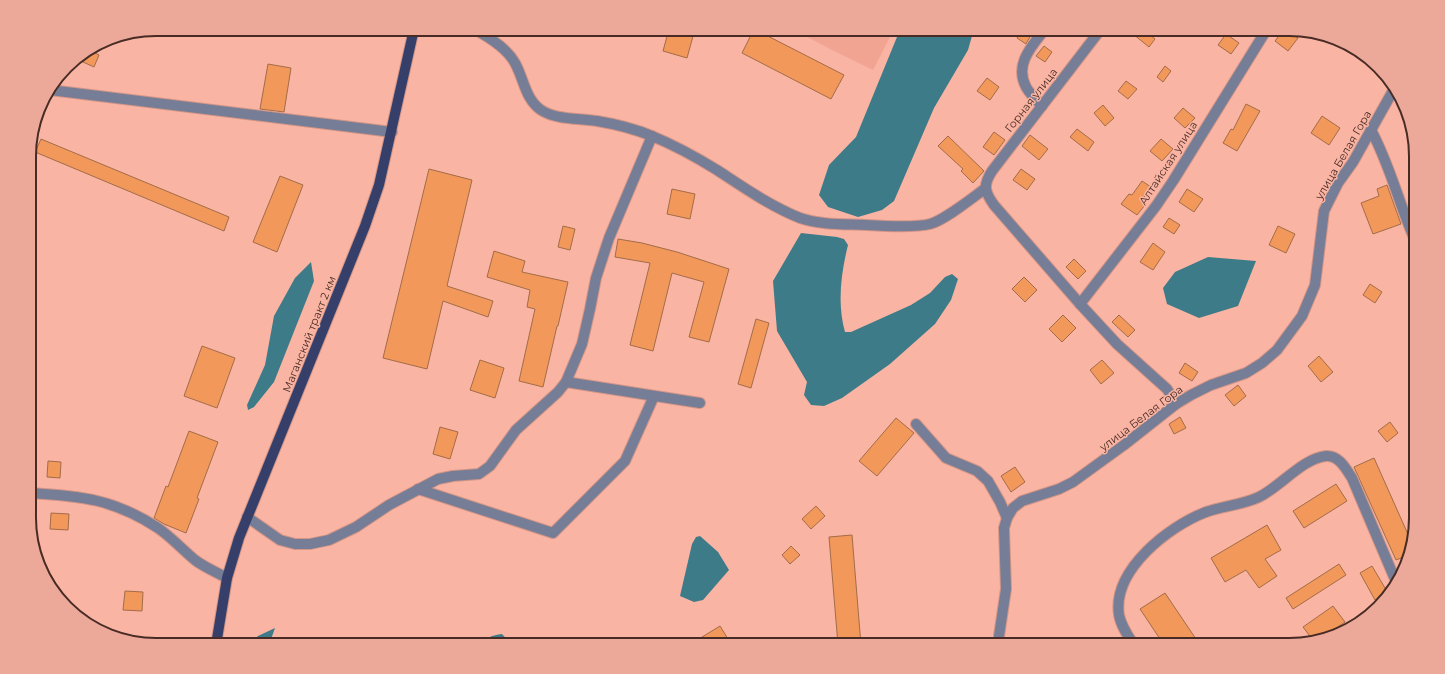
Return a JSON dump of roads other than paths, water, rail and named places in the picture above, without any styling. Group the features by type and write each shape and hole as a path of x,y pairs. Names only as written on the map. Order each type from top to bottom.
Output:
{"main road":[{"name":"Маганский тракт 2 км","path":"217,638 227,578 247,517 365,226 379,185 413,36"}],"street":[{"path":"487,36 505,50 515,63 532,102 541,110 555,116 598,121 652,136 684,151 747,190 781,209 802,218 829,223 880,226 916,226 930,224 940,220 986,188 987,196 994,205 1080,304 1117,344 1167,389 1176,404"},
{"path":"1040,36 1027,52 1022,67 1022,74 1027,88 1042,106"},
{"name":"Горная улица","path":"986,188 987,179 992,171 1096,36"},
{"name":"Алтайская улица","path":"1080,304 1156,206 1263,36"},
{"path":"56,91 392,132"},
{"name":"улица Белая Гора","path":"1006,518 1013,508 1022,500 1060,488 1084,476 1176,404 1211,385 1246,373 1262,363 1277,350 1302,316 1315,285 1324,211 1338,183 1353,162 1391,94"},
{"path":"1371,130 1380,147 1409,227"},
{"path":"247,517 280,540 295,544 310,544 329,540 356,527 389,505 438,479 479,474 490,466 516,430 558,392 566,382 582,344 596,278 609,238 652,136"},
{"path":"566,382 700,403"},
{"path":"418,489 553,533 625,461 654,396"},
{"path":"916,424 946,458 977,471 988,481 1000,502 1006,518 1003,538 1006,589 999,638"},
{"path":"1130,638 1119,616 1118,604 1120,592 1133,567 1151,547 1180,524 1207,512 1239,505 1259,497 1273,489 1302,466 1318,458 1327,456 1336,458 1344,465 1352,478 1394,576"},
{"path":"36,493 78,496 105,502 131,512 159,529 196,561 227,578"}],"water":[{"path":"972,36 968,50 934,108 894,201 882,210 858,217 828,207 819,195 829,165 856,137 897,37"},
{"path":"801,233 837,237 844,239 848,245 843,266 841,288 841,311 845,332 851,332 911,305 930,293 945,277 952,274 958,279 951,300 935,324 890,364 842,398 824,406 811,405 804,395 807,382 777,331 773,281"},
{"path":"1208,257 1256,261 1238,306 1199,318 1167,304 1163,288 1175,272"},
{"path":"311,262 314,281 274,382 254,407 248,410 247,405 265,365 274,316 295,278"},
{"path":"700,536 718,552 729,570 703,600 694,602 680,596 692,544 696,537"},
{"path":"275,628 271,638 256,638"},
{"path":"502,634 506,638 487,638"}]}
